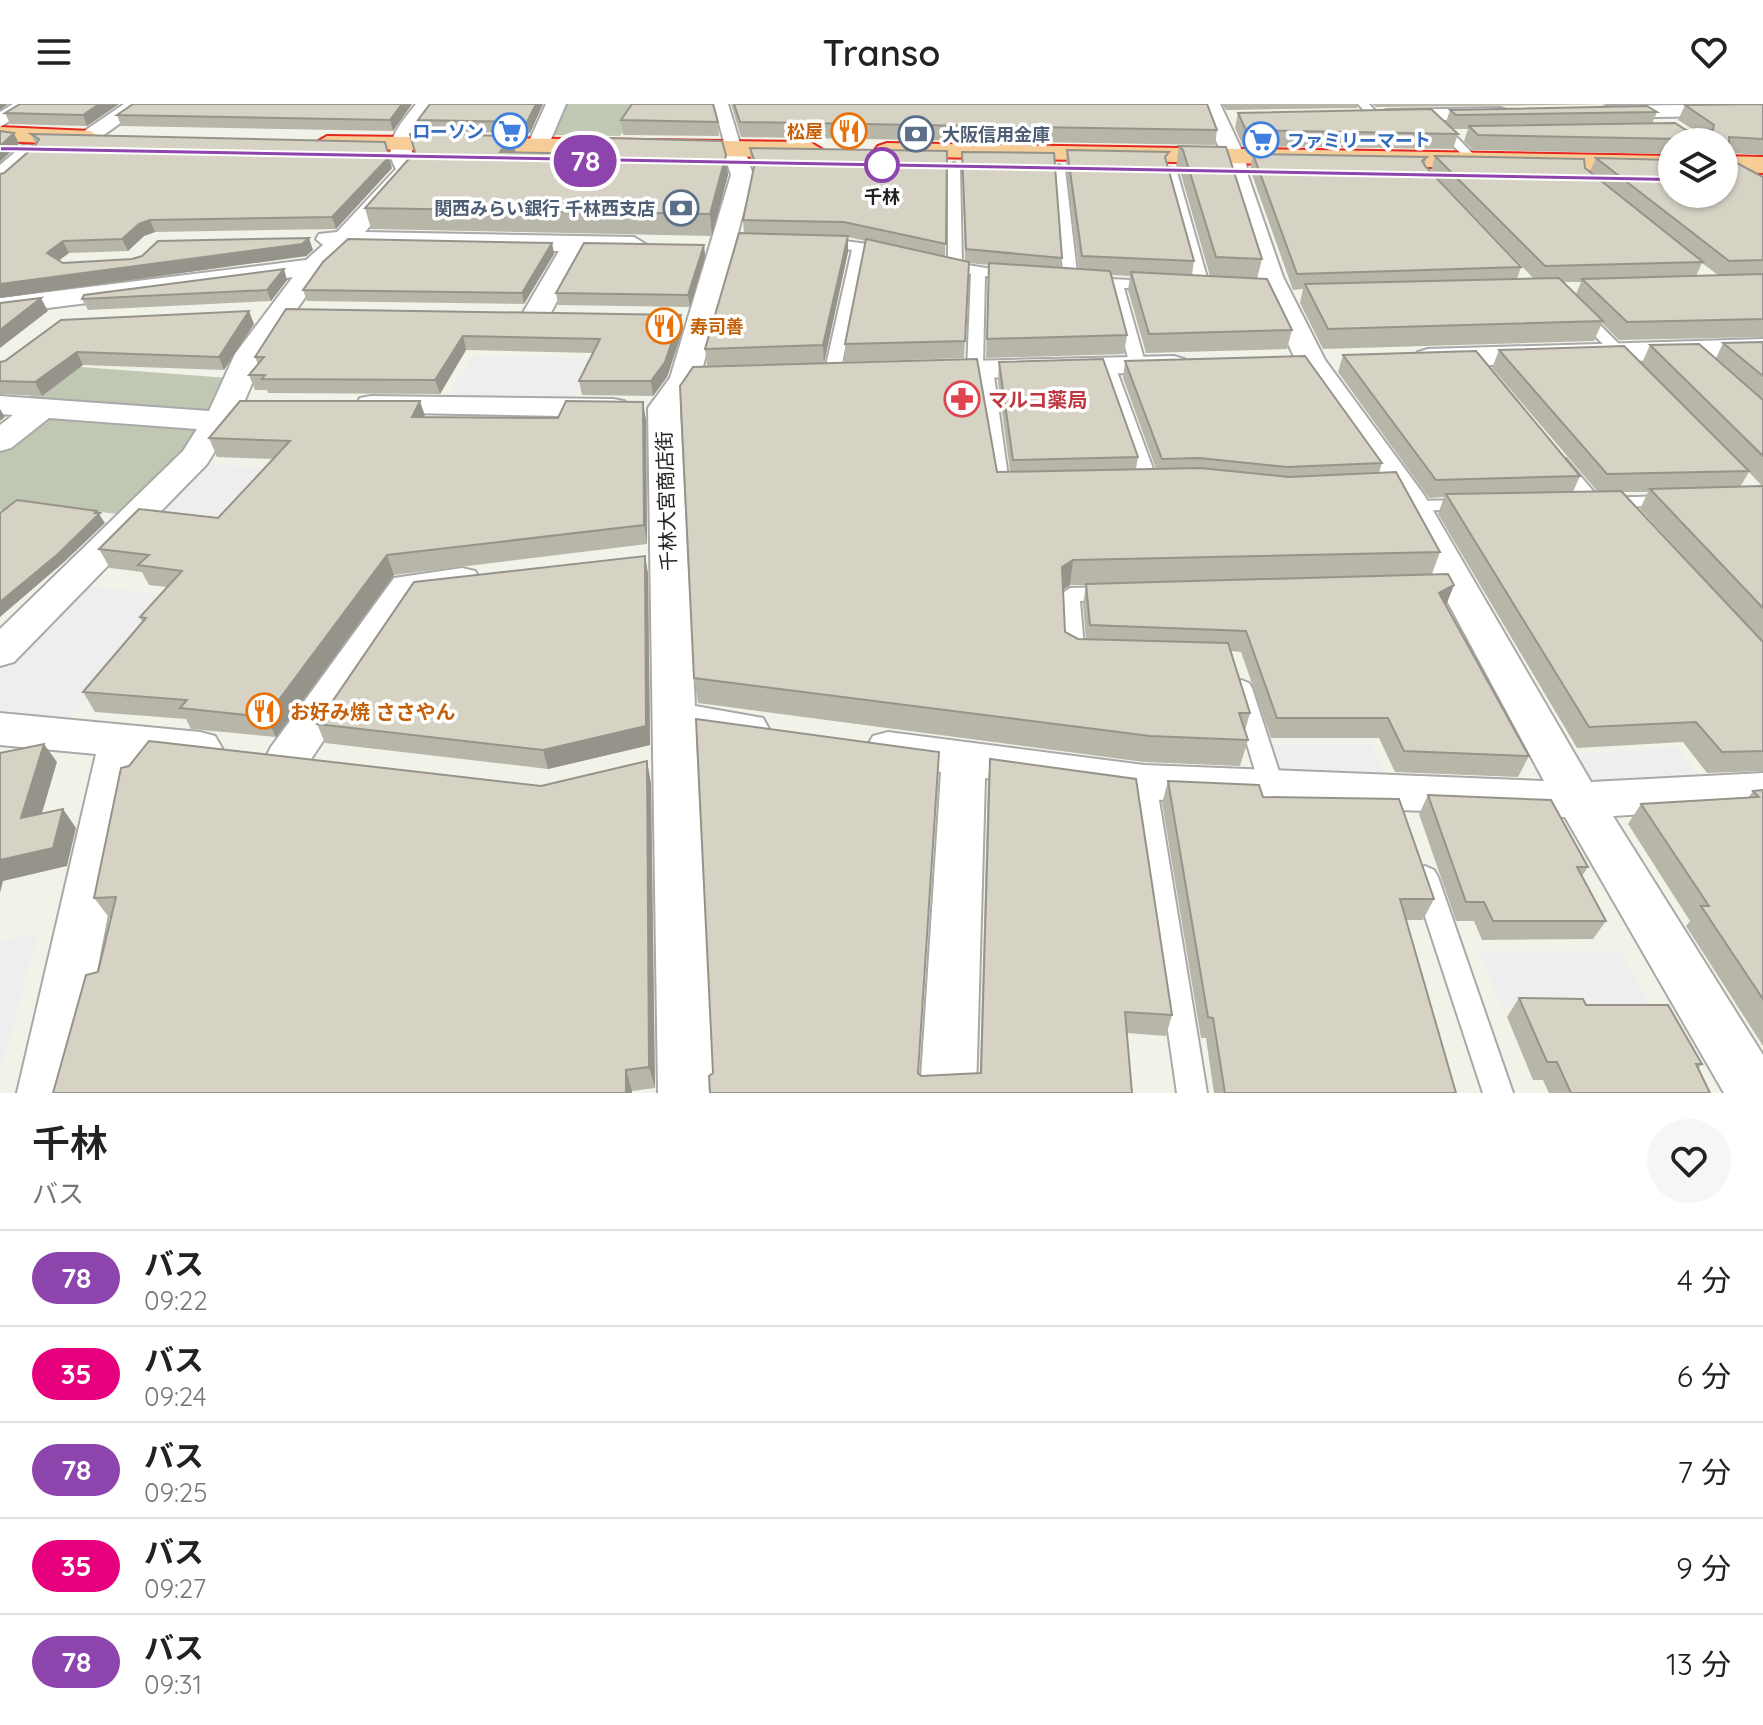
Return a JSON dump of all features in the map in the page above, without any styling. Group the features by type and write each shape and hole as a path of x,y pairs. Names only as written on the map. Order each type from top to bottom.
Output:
{"highway":[{"path":"0,134 135,139"},
{"path":"398,151 538,146 736,156"},
{"path":"0,149 108,152"},
{"path":"311,149 830,157"},
{"path":"1658,164 1236,166 1171,172 954,167 861,158 1236,166 1658,180"},
{"path":"1738,171 1761,178"}],"street":[{"path":"0,121 27,104"},
{"path":"87,138 137,104"},
{"path":"0,652 195,457 234,411 250,354 315,266 407,170 398,151 426,104"},
{"path":"538,146 556,104"},
{"path":"1641,108 1673,128"},
{"path":"1590,112 1641,108 1763,109"},
{"path":"1344,117 1369,110 1427,115 1512,109"},
{"path":"718,111 736,156"},
{"path":"1221,114 1276,294 1312,361 1400,494 1441,586 1579,800 1755,1093"},
{"path":"0,177 30,151"},
{"name":"千林大宮商店街","path":"686,1093 662,749 653,559 664,408 700,377 702,318 730,243 742,175 736,156"},
{"path":"296,240 665,246"},
{"path":"695,246 730,243"},
{"path":"535,316 576,244"},
{"path":"0,306 315,266"},
{"path":"84,295 53,326 107,320"},
{"path":"250,313 314,312"},
{"path":"504,315 566,316"},
{"path":"672,318 702,318"},
{"path":"1398,358 1476,362 1620,353 1701,360 1763,348"},
{"path":"898,372 1208,364"},
{"path":"818,374 867,373"},
{"path":"0,405 234,411"},
{"path":"334,405 664,408"},
{"path":"0,441 42,408"},
{"path":"287,759 407,587 499,576"},
{"path":"0,729 333,764"},
{"path":"662,749 782,733"},
{"path":"45,1093 121,741"},
{"path":"842,742 1118,776 1144,782 1272,787 1402,807 1763,790"},
{"path":"948,1093 964,758"}],"lane":[{"path":"1427,115 1451,135 1476,163"},
{"path":"1451,135 1466,135"},
{"path":"954,167 955,267"},
{"path":"1059,169 1065,280 1196,287 1171,172"},
{"path":"806,240 906,255"},
{"path":"818,374 859,246"},
{"path":"930,261 978,273 1031,278"},
{"path":"978,273 980,370 1001,489 1031,488"},
{"path":"1116,283 1138,366"},
{"path":"1568,302 1641,375"},
{"path":"1107,366 1150,485"},
{"path":"1553,454 1593,503"},
{"path":"1400,494 1488,505"},
{"path":"1563,503 1687,500"},
{"path":"1619,502 1640,525"},
{"path":"1106,656 1074,655 1070,595 1132,593"},
{"path":"1237,673 1272,787"},
{"path":"1144,782 1192,1093"},
{"path":"1417,852 1498,1093"}],"shaded area":[{"path":"565,104 638,104 620,136 549,135"},
{"path":"472,356 591,358 572,402 446,399"},
{"path":"68,366 229,378 211,414 25,400"},
{"path":"43,413 206,424 182,453 117,514 28,503 16,512 0,510 0,448"},
{"path":"208,464 280,468 231,526 155,520"},
{"path":"86,586 181,596 70,718 0,710 0,672"},
{"path":"1371,744 1386,776 1284,778 1272,745"},
{"path":"1677,747 1701,778 1612,784 1582,775 1568,755"},
{"path":"38,933 0,1074 0,941"},
{"path":"1479,952 1621,952 1652,1009 1503,1009"}],"building":[{"path":"20,104 99,104 83,115 5,113"},
{"path":"133,104 402,104 390,120 117,115"},
{"path":"430,104 536,104 527,122 418,120"},
{"path":"632,104 713,104 718,122 621,120"},
{"path":"734,104 1207,104 1217,130 740,122"},
{"path":"1763,104 1763,139 1738,138 1738,128 1713,128 1714,125 1685,105"},
{"path":"1647,106 1657,112 1456,115 1450,110"},
{"path":"1431,109 1458,134 1246,130 1238,113"},
{"path":"1675,123 1683,128 1658,128 1658,139 1478,135 1469,126"},
{"path":"0,131 14,133 0,146"},
{"path":"31,134 385,142 389,157 332,217 150,220 139,224 122,239 63,241 47,253 63,263 132,259 142,256 158,241 309,238 302,244 0,284 0,174 35,146 39,139"},
{"path":"410,134 512,136 500,152 596,154 606,138 722,141 726,155 710,214 365,208 415,152"},
{"path":"1179,146 1226,147 1262,259 1216,257 1183,150"},
{"path":"750,148 947,151 946,244 844,222 743,220 755,162"},
{"path":"1067,150 1169,152 1165,157 1194,261 1082,256"},
{"path":"962,152 1054,153 1062,258 966,249"},
{"path":"1253,154 1427,157 1422,161 1425,166 1521,267 1297,274"},
{"path":"1435,156 1584,159 1585,168 1703,262 1545,266"},
{"path":"1596,158 1658,160 1658,206"},
{"path":"1738,164 1763,177 1763,260 1729,261 1661,208 1738,208"},
{"path":"739,233 848,236 823,345 705,349"},
{"path":"348,239 552,243 522,293 303,290 323,262"},
{"path":"866,239 969,262 965,341 845,344"},
{"path":"584,243 704,245 688,295 556,293"},
{"path":"989,263 1110,271 1127,335 987,339"},
{"path":"284,269 267,290 82,299 84,295"},
{"path":"1131,272 1267,279 1292,330 1149,334"},
{"path":"1763,274 1763,319 1627,322 1582,279"},
{"path":"1559,278 1603,321 1328,329 1305,284"},
{"path":"41,298 0,330 0,303"},
{"path":"286,309 681,315 665,362 651,381 579,381 600,339 463,336 435,380 262,379 265,375 249,375 264,357 255,357"},
{"path":"249,311 219,357 77,352 35,382 0,381 0,362 61,320"},
{"path":"1763,342 1763,376 1723,343"},
{"path":"1699,344 1763,400 1763,456 1650,345"},
{"path":"1624,346 1749,471 1607,474 1499,350"},
{"path":"1476,351 1580,476 1436,480 1343,355"},
{"path":"1305,356 1382,463 1287,467 1199,458 1162,459 1125,361"},
{"path":"977,359 997,472 1200,468 1289,477 1396,472 1440,552 1073,560 1062,567 1065,632 1078,639 1228,643 1250,713 1239,713 1248,740 1150,736 694,678 680,386 693,367"},
{"path":"1103,359 1138,457 1013,460 999,362"},
{"path":"240,401 420,401 412,417 558,418 566,401 643,402 644,525 387,555 266,717 180,708 187,700 83,692 146,618 140,617 182,571 138,565 149,555 99,549 139,509 218,518 290,441 209,438"},
{"path":"1763,486 1763,608 1650,489"},
{"path":"1621,491 1763,642 1763,751 1722,752 1696,722 1589,727 1446,494"},
{"path":"17,500 100,513 58,554 0,602 0,513"},
{"path":"645,556 646,726 543,750 317,724 414,582"},
{"path":"1448,574 1454,585 1439,593 1529,756 1404,751 1388,718 1277,718 1246,631 1090,625 1086,584"},
{"path":"696,719 939,752 918,1073 921,1076 981,1073 990,759 1136,779 1172,1015 1125,1012 1132,1093 710,1093 709,1076 713,1073"},
{"path":"149,741 541,786 647,761 649,1067 626,1070 626,1093 53,1093 86,975 98,972 116,897 94,898 121,768 129,766"},
{"path":"44,744 21,818 63,809 53,848 0,860 0,753"},
{"path":"1168,781 1259,785 1263,797 1399,799 1434,899 1400,899 1456,1093 1225,1093 1213,1018 1208,1017"},
{"path":"1763,790 1763,999 1701,906 1709,906 1641,804 1759,797 1753,791"},
{"path":"1428,795 1551,800 1588,867 1577,867 1606,921 1493,921 1484,902 1466,902"},
{"path":"1519,998 1583,999 1586,1005 1668,1005 1702,1064 1696,1064 1710,1093 1571,1093 1557,1062 1547,1062"}],"bus line":[{"name":"78","path":"0,149 1658,180"}],"place":[{"name":"ローソン","path":"510,131"},
{"name":"松屋","path":"849,131"},
{"name":"大阪信用金庫","path":"916,134"},
{"name":"ファミリーマート","path":"1261,140"},
{"name":"千林","path":"882,165"},
{"name":"関西みらい銀行 千林西支店","path":"681,208"},
{"name":"寿司善","path":"664,326"},
{"name":"マルコ薬局","path":"962,399"},
{"name":"お好み焼 ささやん","path":"264,711"}]}
